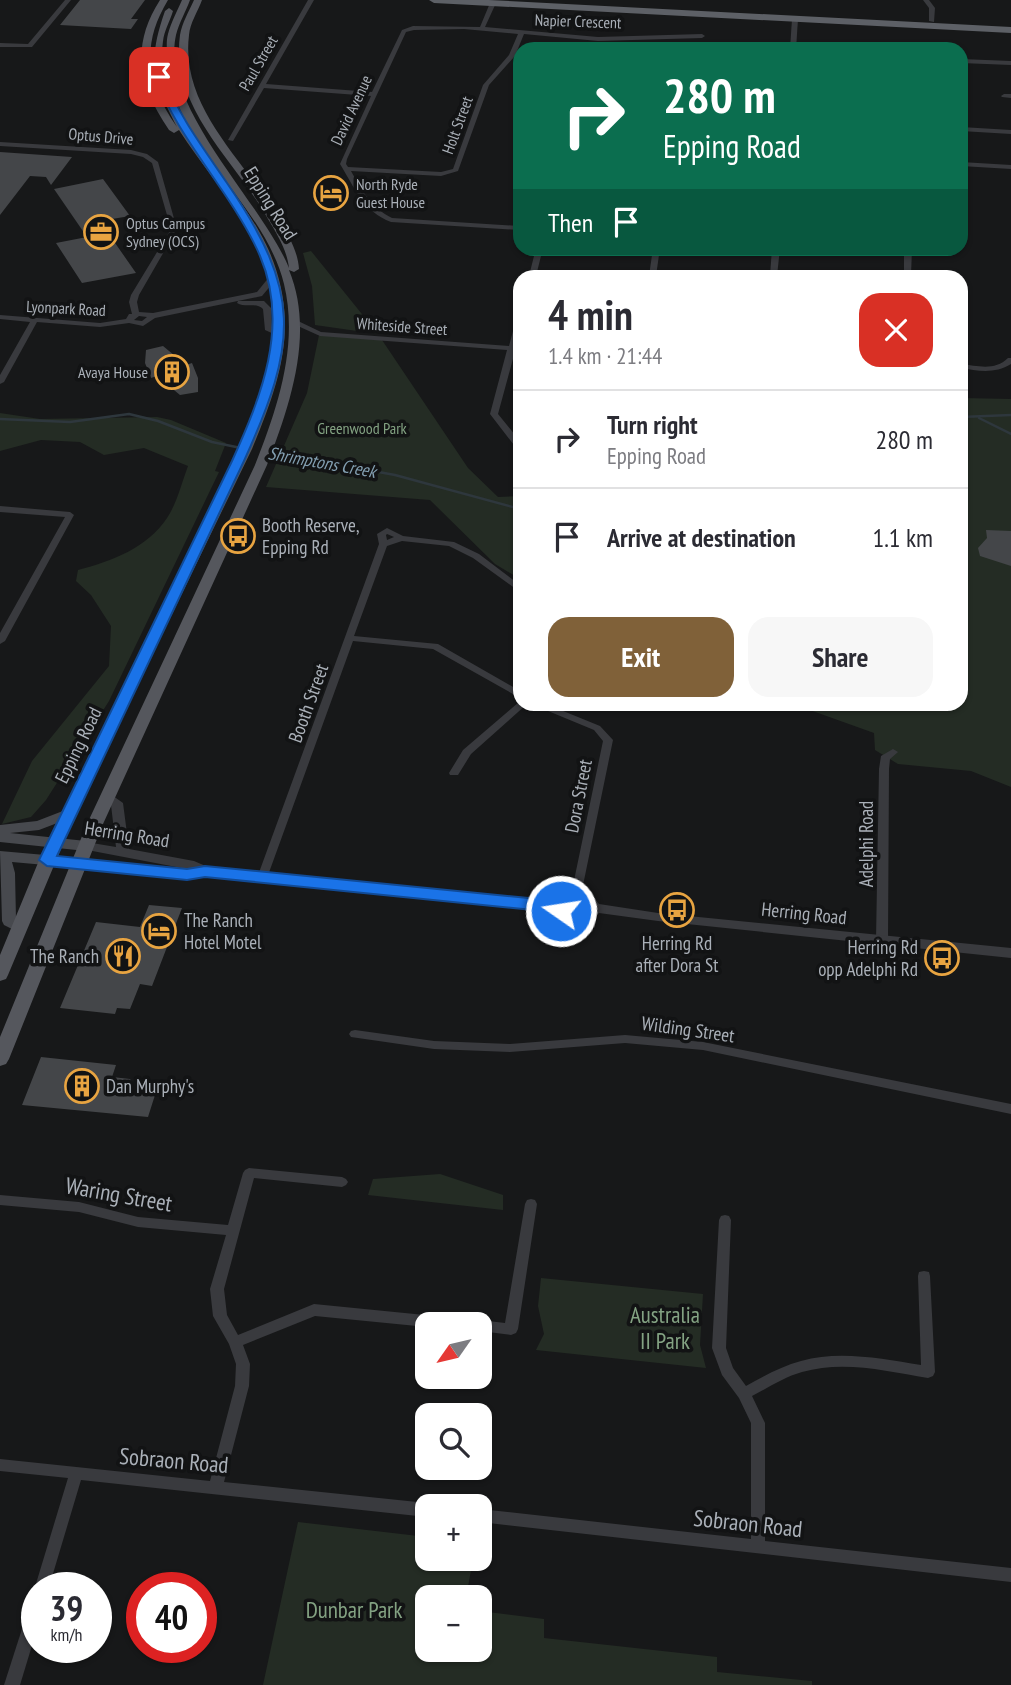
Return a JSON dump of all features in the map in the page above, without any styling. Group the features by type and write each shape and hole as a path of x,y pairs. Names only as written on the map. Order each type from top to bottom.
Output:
{"highway":[{"path":"434,0 1011,30"},
{"path":"529,0 1011,24"}],"main road":[{"name":"Epping Road","path":"0,975 54,843 252,430 269,388 279,333 273,278 254,232 173,111 159,77 157,46 160,31 176,1"},
{"path":"0,1059 86,846 261,465 275,431 289,380 293,322 289,285 295,267 280,228 198,109 188,87 182,65 176,1 152,16 145,41 144,64 151,93 172,128 222,184"},
{"path":"0,831 39,825 68,814"},
{"name":"Herring Road","path":"0,837 86,846"},
{"path":"1,856 8,873 9,921 20,928"},
{"name":"Herring Road","path":"1,856 79,863"}],"street":[{"path":"0,45 30,46 68,0"},
{"name":"Paul Street","path":"231,140 311,0"},
{"path":"926,0 932,8 932,20"},
{"path":"482,28 493,3"},
{"path":"793,42 795,19"},
{"name":"Napier Crescent","path":"482,28 598,39 702,36"},
{"name":"David Avenue","path":"482,28 406,30 344,159 346,169 364,201 391,220 513,228"},
{"name":"Holt Street","path":"517,42 521,33"},
{"name":"Holt Street","path":"346,169 441,174 456,170 486,85 513,53"},
{"path":"968,61 1011,63"},
{"path":"262,86 375,94"},
{"path":"968,129 1011,132"},
{"name":"Optus Drive","path":"0,144 145,155 156,162 174,229 135,295 133,302 136,314"},
{"path":"968,164 1011,167"},
{"path":"130,321 136,314 151,316 259,294 273,278"},
{"path":"220,303 261,303 267,308 268,328 279,333"},
{"name":"Lyonpark Road","path":"0,317 100,325 130,321 143,324 149,321 151,316"},
{"path":"0,382 35,320"},
{"name":"Whiteside Street","path":"293,322 315,333 511,348"},
{"path":"513,341 494,414 513,438"},
{"path":"968,367 994,369 1009,362"},
{"path":"0,509 70,515 0,641"},
{"name":"Booth Street","path":"262,878 385,543 401,538 451,544 465,549 513,584"},
{"path":"350,638 435,646 513,691"},
{"path":"454,773 467,752 514,711"},
{"name":"Dora Street","path":"556,711 597,728 608,740 576,895"},
{"name":"Adelphi Road","path":"882,940 884,769 885,758 893,752"},
{"path":"109,797 117,803 123,851"},
{"name":"Herring Road","path":"86,846 194,865 205,871"},
{"name":"Herring Road","path":"79,863 187,875 205,871 559,907"},
{"path":"576,895 591,900 594,908 590,915 580,919 568,917 559,907 566,897 576,895"},
{"name":"Herring Road","path":"594,908 1011,953"},
{"name":"Wilding Street","path":"355,1034 422,1044 510,1048 581,1041 661,1041 703,1046 1011,1109"},
{"path":"216,1486 242,1386 243,1364 235,1342 220,1316 217,1289 249,1173 342,1182"},
{"name":"Waring Street","path":"0,1200 79,1207 138,1222 232,1230"},
{"path":"492,1327 510,1329 531,1203"},
{"path":"725,1220 719,1348 727,1371 744,1394 758,1423 758,1547"},
{"path":"744,1394 792,1370 828,1361 928,1371 924,1276"},
{"path":"235,1342 314,1310 415,1320"},
{"name":"Sobraon Road","path":"0,1465 415,1509"},
{"path":"47,1572 76,1474"},
{"name":"Sobraon Road","path":"492,1517 1011,1575"},
{"path":"14,1685 21,1660"}],"green space":[{"path":"311,251 378,334 315,325 312,286 303,253"},
{"name":"Greenwood Park","path":"319,335 382,340 468,468 498,497 513,496 513,575 495,564 430,500 266,487 307,393"},
{"path":"968,398 1011,399 1011,787 971,771 898,764 875,750 874,733 813,711 968,711"},
{"path":"0,413 40,419 157,417 171,420 226,443 215,471 219,472 109,701 46,800 31,817 2,824 32,761 109,666 111,626 91,595 76,581 78,570 116,558 149,538 171,512 188,466 144,448 104,455 80,442 41,440 0,451"},
{"path":"440,1174 503,1195 503,1210 368,1195 373,1179"},
{"name":"Australia II Park","path":"541,1278 703,1294 700,1345 706,1368 536,1350 544,1334 538,1306"},
{"name":"Dunbar Park","path":"298,1522 415,1536 415,1571 471,1571 468,1585 415,1585 415,1662 492,1662 492,1612 544,1619 544,1638 717,1657 717,1672 812,1681 812,1685 263,1685"}],"building":[{"path":"80,0 145,0 131,19 138,19 131,29 60,25"},
{"path":"0,152 72,157 51,185 46,177 30,176 0,215"},
{"name":"Optus Campus Sydney (OCS)","path":"103,179 130,216 112,219 118,228 106,230 136,273 82,283 56,243 87,237 54,189"},
{"name":"Avaya House","path":"163,346 186,365 192,363 198,378 198,392 180,395 157,376 151,378 145,363 146,350"},
{"path":"986,530 1011,531 1011,566 980,556 978,548 987,538"},
{"name":"The Ranch","path":"149,905 182,908 152,986 140,984 130,1009 117,1008 115,1014 60,1008 96,922 140,927"},
{"name":"Dan Murphy's","path":"41,1057 116,1065 112,1077 130,1079 140,1094 155,1095 148,1117 22,1105"}],"waterway":[{"name":"Shrimptons Creek","path":"0,419 70,422 129,414 158,421 212,442 241,448"},
{"name":"Shrimptons Creek","path":"968,417 1011,415"},
{"path":"979,418 1011,434"},
{"name":"Shrimptons Creek","path":"270,452 395,475 513,507"}],"place":[{"name":"North Ryde Guest House","path":"331,193"},
{"name":"Optus Campus Sydney (OCS)","path":"101,232"},
{"name":"Avaya House","path":"172,372"},
{"name":"Booth Reserve, Epping Rd","path":"238,536"},
{"name":"Herring Rd after Dora St","path":"677,910"},
{"name":"The Ranch Hotel Motel","path":"159,931"},
{"name":"The Ranch","path":"123,956"},
{"name":"Herring Rd opp Adelphi Rd","path":"942,958"},
{"name":"Dan Murphy's","path":"82,1086"}],"route":[{"path":"159,77 173,111 247,220 266,257 279,311 275,365 260,412 238,461 47,860 187,875 205,871 559,907 561,911"}]}
